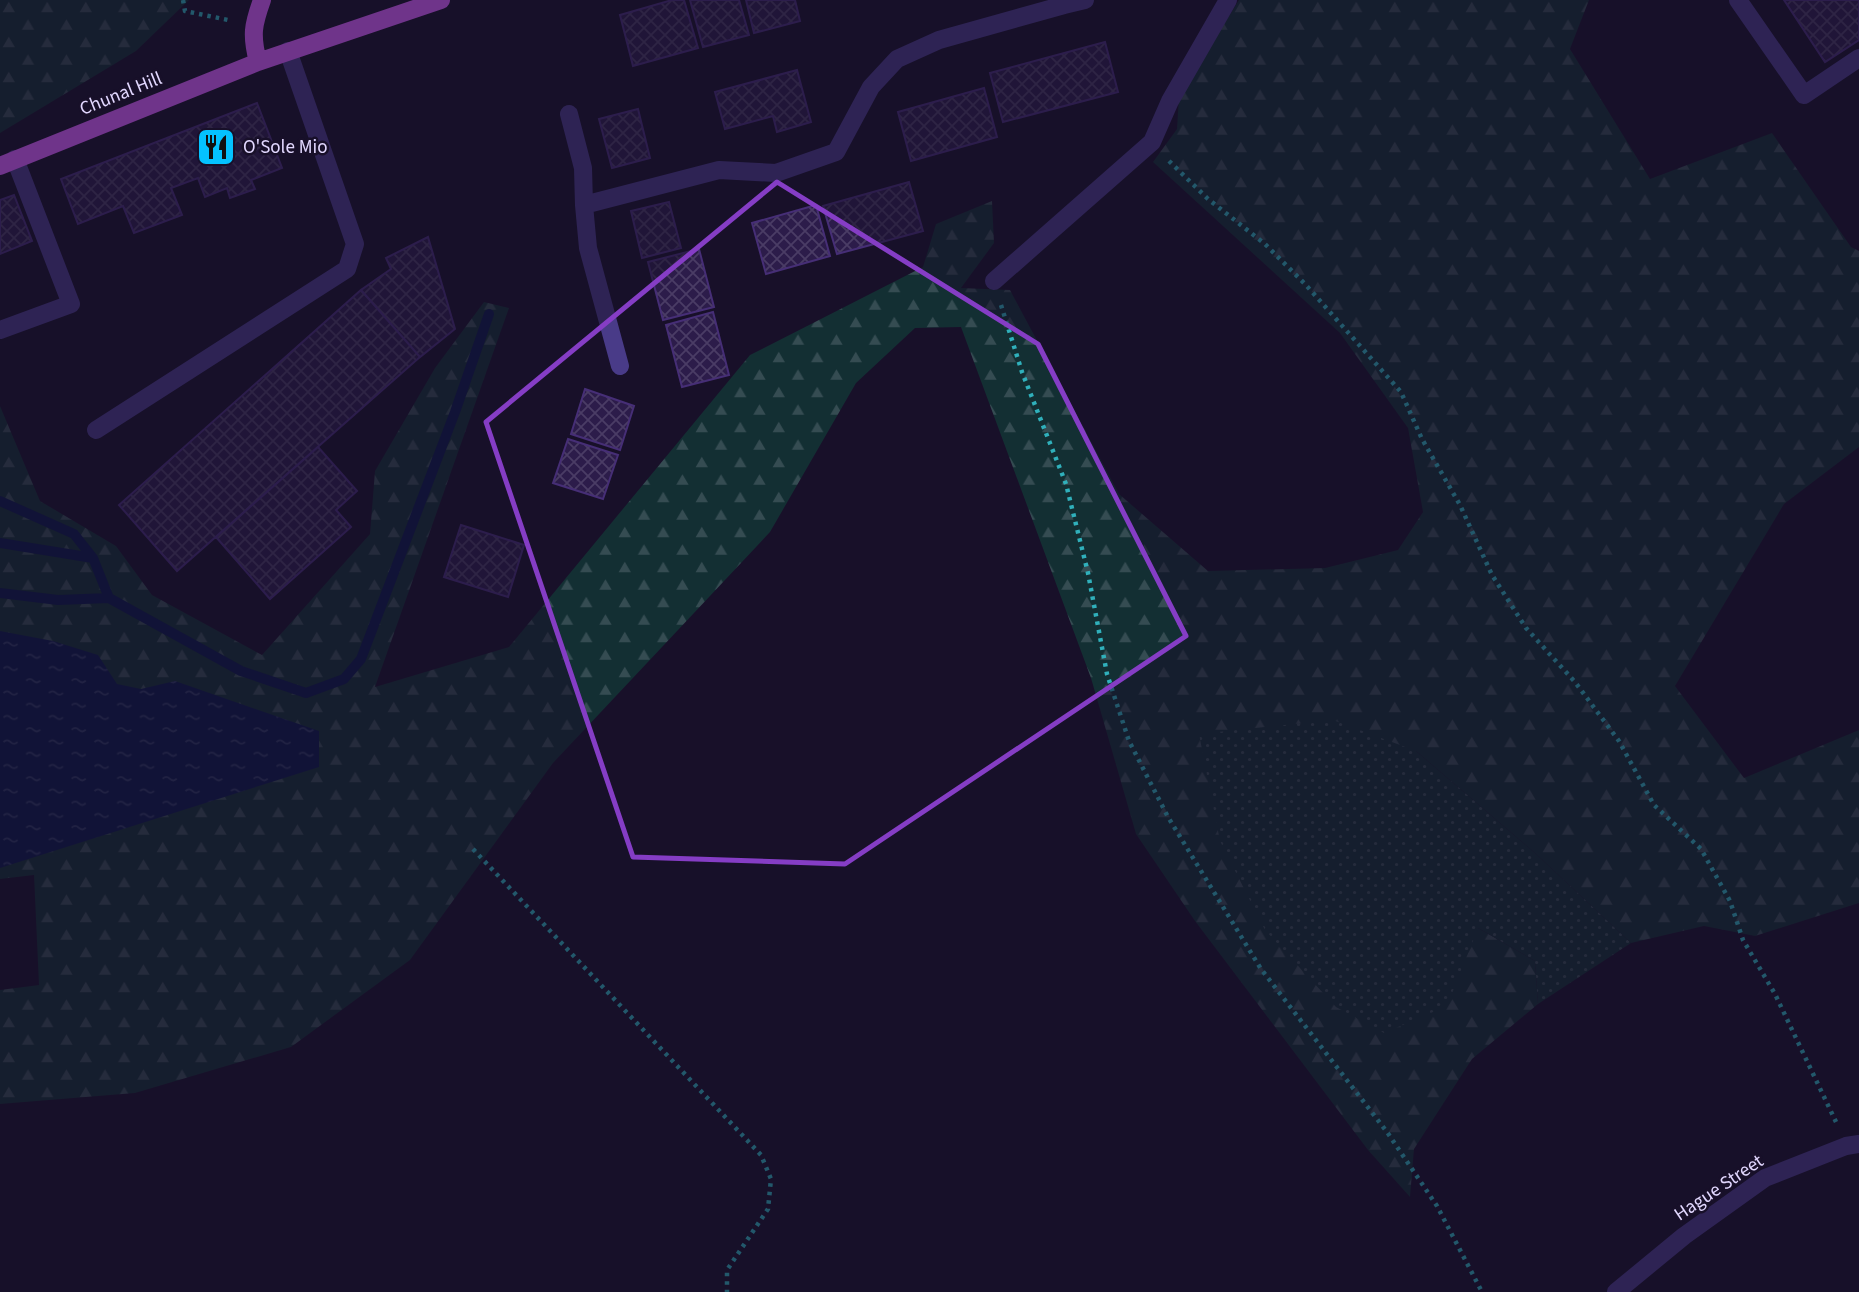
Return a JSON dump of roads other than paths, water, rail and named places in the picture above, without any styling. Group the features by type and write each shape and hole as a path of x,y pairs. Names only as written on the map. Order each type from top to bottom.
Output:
{"main road":[{"path":"258,62 253,44 253,25 262,0"},
{"name":"Chunal Hill","path":"8,163 258,62 442,0"}],"street":[{"path":"584,205 719,170 776,173 836,152 871,87 897,59 939,40 1063,3 1085,0"},
{"path":"994,281 1152,142 1170,101 1228,0"},
{"path":"1738,0 1804,94 1859,58"},
{"path":"96,430 347,269 355,244 288,51"},
{"path":"569,114 583,168 588,248 620,366"},
{"path":"0,330 71,304 8,163"},
{"name":"Hague Street","path":"1616,1292 1684,1236 1765,1178 1852,1145"}],"water":[{"path":"0,631 53,641 98,655 117,684 141,689 175,681 319,731 319,767 0,868"}],"waterway":[{"path":"0,593 58,600 109,598 241,671 306,693 344,679 361,659 455,412 489,314"},
{"path":"0,501 74,534 93,558 109,598"},
{"path":"0,543 93,558"}],"place":[{"name":"O'Sole Mio","path":"216,147"}]}
